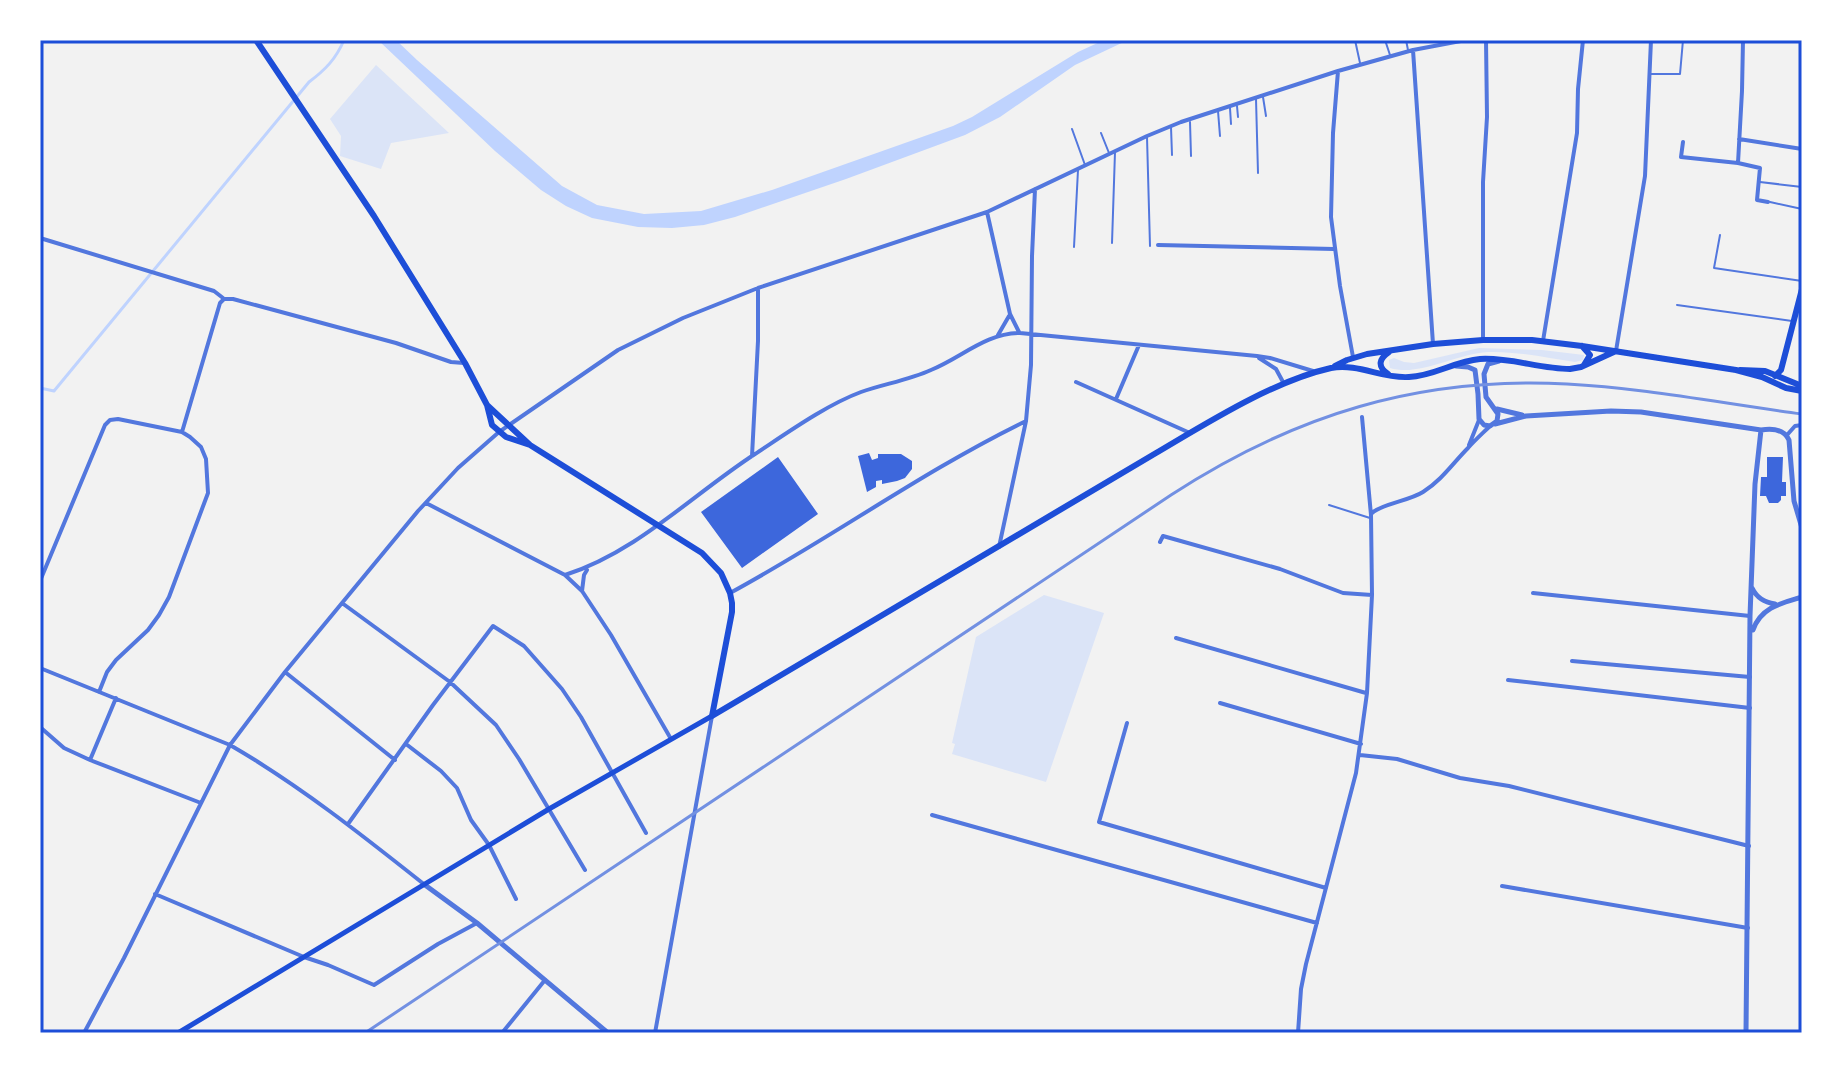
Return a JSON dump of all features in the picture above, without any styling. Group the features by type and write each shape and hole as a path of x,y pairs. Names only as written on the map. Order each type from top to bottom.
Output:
{"main road":[{"path":"256,40 374,216 465,363 487,405 492,425 506,437 530,445"},
{"path":"1775,376 1781,370 1802,289"},
{"path":"178,1033 549,809 1190,433 1284,385 1353,357 1433,344 1483,340 1543,341 1736,370 1777,385 1802,388"},
{"path":"1581,367 1590,355 1582,346"},
{"path":"1390,376 1380,363 1394,350"},
{"path":"1332,368 1353,367 1390,376 1410,377 1468,361 1504,360 1560,369 1581,367 1616,351"},
{"path":"1736,370 1759,370 1802,388"},
{"path":"487,405 530,445 707,557 721,573 730,593 732,612 712,716"}],"street":[{"path":"84,1033 230,745 285,672 426,503 475,451 499,432 618,350 683,318 758,288 987,212 1147,136 1190,119 1361,64 1411,50 1466,40"},
{"path":"1483,340 1486,40"},
{"path":"1543,341 1577,133 1583,40"},
{"path":"1616,351 1645,176 1651,40"},
{"path":"1738,163 1743,40"},
{"path":"1411,50 1433,344"},
{"path":"1338,71 1331,217 1353,357"},
{"path":"1739,139 1802,149"},
{"path":"1683,142 1681,157 1760,168 1757,200 1768,202"},
{"path":"999,547 1026,421 1031,365 1035,189"},
{"path":"987,212 1010,314 1020,333"},
{"path":"40,238 214,291 224,299 396,343 451,362 465,363"},
{"path":"1158,245 1334,249"},
{"path":"752,456 758,288"},
{"path":"182,432 220,303 224,299"},
{"path":"998,335 1010,314"},
{"path":"565,575 588,568 658,526 752,456 848,398 929,371 998,335 1020,333 1257,356 1317,373"},
{"path":"1116,399 1139,345"},
{"path":"1257,356 1276,369 1284,385"},
{"path":"1468,447 1479,419 1482,393 1480,374 1488,364 1504,360"},
{"path":"1451,366 1468,367 1480,374"},
{"path":"1076,382 1190,433"},
{"path":"1371,517 1377,508 1404,501 1424,491 1493,425 1498,414 1482,393"},
{"path":"1494,408 1526,416"},
{"path":"1479,419 1481,423 1493,425 1526,416 1626,411 1778,430 1787,435 1790,446 1794,501 1802,528"},
{"path":"1298,1033 1301,989 1360,755 1367,693 1372,595 1371,517 1362,417"},
{"path":"40,581 105,425 110,420 182,432 201,447 206,459 208,482 204,506 169,597 148,630 107,672 99,692"},
{"path":"730,593 993,437 1026,421"},
{"path":"1787,435 1798,424 1802,425"},
{"path":"1746,1033 1750,616 1755,484 1761,430"},
{"path":"426,503 565,575 582,591 671,739"},
{"path":"1160,542 1163,536 1280,569 1343,593 1372,595"},
{"path":"582,591 588,568"},
{"path":"1752,587 1761,600 1776,605"},
{"path":"1533,593 1750,616"},
{"path":"1751,634 1758,618 1776,605 1802,597"},
{"path":"342,603 450,682 496,725 585,870"},
{"path":"348,824 493,626 524,646 581,717 646,833"},
{"path":"1176,638 1367,693"},
{"path":"1572,661 1750,677"},
{"path":"40,668 230,745 253,759 348,824 477,923 608,1033"},
{"path":"285,672 395,760"},
{"path":"1508,680 1750,708"},
{"path":"90,760 116,698"},
{"path":"1220,703 1361,744"},
{"path":"655,1033 712,716"},
{"path":"1127,723 1099,822 1326,888"},
{"path":"40,727 64,748 201,803"},
{"path":"406,744 441,771 457,788 471,820 489,845 516,899"},
{"path":"1360,755 1397,759 1460,778 1509,786 1749,846"},
{"path":"932,815 1317,923"},
{"path":"1502,886 1748,928"},
{"path":"155,894 374,985 477,923"},
{"path":"502,1033 545,980"}],"lane":[{"path":"1355,40 1361,64"},
{"path":"1385,40 1390,56"},
{"path":"1406,40 1411,50"},
{"path":"1422,40 1423,48"},
{"path":"1650,74 1680,74 1683,40"},
{"path":"1263,96 1266,116"},
{"path":"1256,98 1258,173"},
{"path":"1237,104 1238,117"},
{"path":"1230,106 1231,124"},
{"path":"1218,110 1220,136"},
{"path":"1190,119 1191,156"},
{"path":"1171,126 1172,155"},
{"path":"1072,129 1085,166"},
{"path":"1101,133 1109,154"},
{"path":"1147,136 1150,246"},
{"path":"1112,243 1115,151"},
{"path":"1074,247 1079,169"},
{"path":"1759,182 1802,187"},
{"path":"1768,202 1802,209"},
{"path":"1720,235 1714,268 1802,281"},
{"path":"1677,305 1794,321"},
{"path":"1329,505 1371,517"}],"shaded area":[{"path":"376,65 449,133 391,143 381,169 340,156 341,136 330,119"},
{"path":"1479,348 1584,355 1583,360 1575,362 1488,352 1413,370 1390,368 1389,360 1394,358 1414,363"},
{"path":"1044,595 1104,613 1046,782 952,754 976,637"}],"water":[{"path":"378,40 396,40 562,186 597,205 644,214 701,211 772,190 953,126 1078,52 1104,40 1128,40 1075,65 1000,117 965,135 735,217 704,225 672,228 638,227 592,218 566,206 541,190 495,151"}],"building":[{"path":"869,453 872,460 878,458 878,454 901,454 912,461 912,469 905,478 897,481 882,484 882,480 876,481 876,487 867,492 858,456"},
{"path":"778,457 818,514 742,568 701,512"},
{"path":"1767,457 1783,457 1782,482 1786,482 1786,496 1781,496 1778,503 1769,503 1766,496 1760,496 1761,477 1767,477"}],"waterway":[{"path":"40,388 54,391 309,82 330,64 344,40"}],"railway":[{"path":"365,1033 1171,495 1264,443 1360,406 1460,387 1513,383 1626,389 1802,414"}]}
